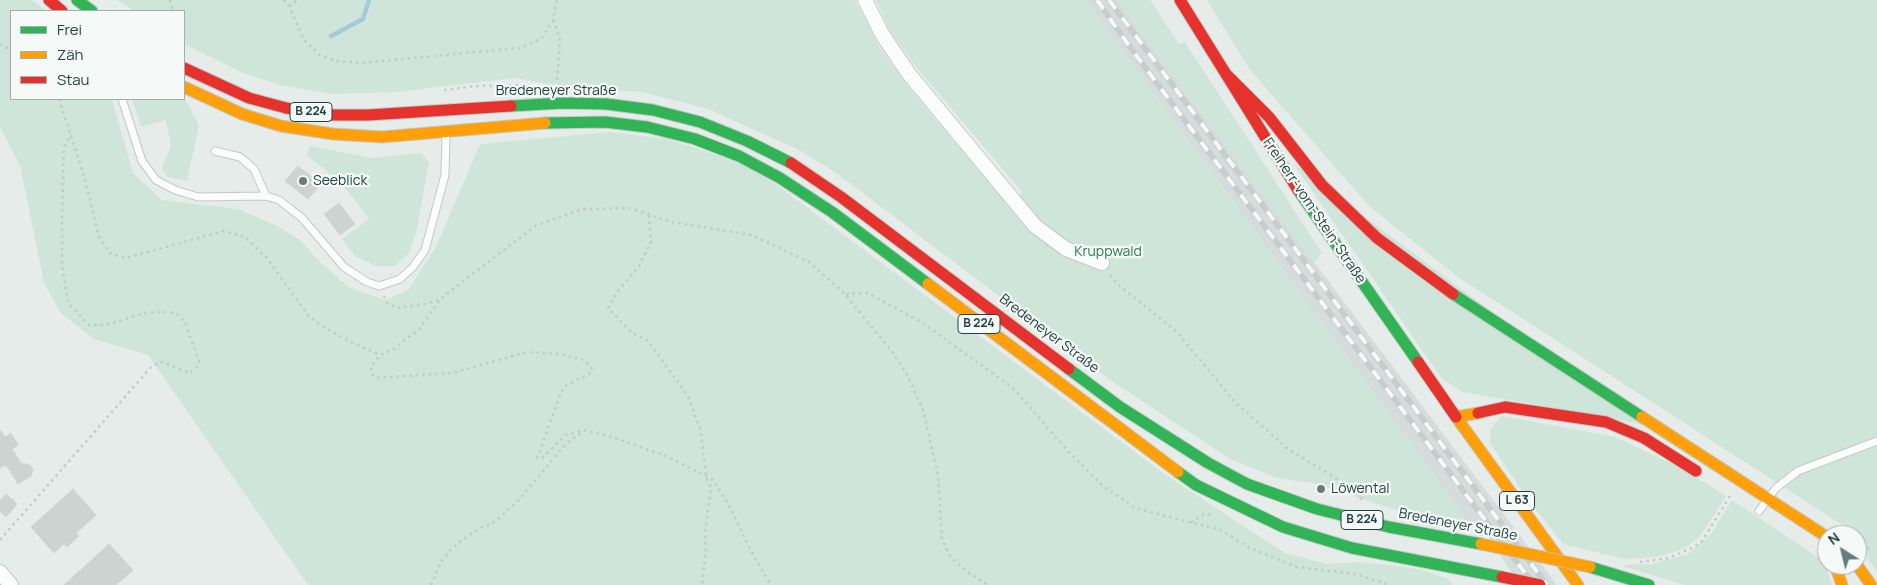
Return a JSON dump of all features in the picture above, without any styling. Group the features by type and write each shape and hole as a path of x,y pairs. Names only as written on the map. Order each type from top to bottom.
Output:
{"main road":[{"path":"49,0 61,10"},
{"path":"77,0 91,10"},
{"name":"Freiherr-vom-Stein-Straße","path":"1180,0 1290,179 1456,417"},
{"name":"Bredeneyer Straße","path":"185,68 249,98 294,110 329,115 368,115 447,120 605,122 647,127 695,139 738,156 780,178 832,212 1157,458 1196,485 1239,508 1283,527 1352,548 1540,585"},
{"path":"1226,74 1269,117 1322,185 1377,238 1446,290 1817,530"},
{"name":"Bredeneyer Straße","path":"185,87 242,114 281,126 334,134 382,137 447,120 563,103 606,104 652,110 700,122 747,141 792,164 841,197 1120,407 1208,463 1247,484 1317,508 1389,527 1481,544 1590,568 1649,585"},
{"path":"1456,417 1505,407 1606,422 1644,438 1708,478"},
{"name":"L 63","path":"1456,417 1578,585"}],"street":[{"path":"865,0 882,34 909,74 1035,226 1066,249 1102,264"},
{"path":"0,572 11,585"}],"lane":[{"path":"122,100 131,133 142,162 156,180 174,190 198,197 266,196 279,200 302,218 344,267 367,282 379,286 400,279 414,267 425,250 444,175 447,120"},
{"path":"215,151 240,157 254,168 266,196"},
{"path":"1759,511 1785,479 1798,471 1877,441"}],"path":[{"path":"284,0 289,6 304,40 320,55 336,61 361,63 519,48 540,39 553,20 558,0"},
{"path":"289,6 298,0"},
{"path":"553,20 560,38 557,89"},
{"path":"59,100 72,134 99,237 110,253 126,258 224,231 245,236 266,257 308,315 320,325 352,343 380,355"},
{"path":"0,540 152,366 162,362 189,373 198,366 185,322 178,315 169,312 145,313 106,325 89,325 68,303 62,266 62,218 64,147 72,134"},
{"path":"771,585 753,555 729,505 712,479 666,456 583,430 566,435 543,457 537,458 537,452 565,386 592,374 591,366 579,358 527,352 452,373 383,379 376,378 372,373 372,365 380,355 394,349 420,328 440,300 534,226 582,208 628,208 671,222 752,235 809,262 846,294 893,353 908,376 923,410 938,474 942,539 950,556 966,571 988,585"},
{"path":"649,214 651,242 639,266 618,291 608,308 632,333 648,341 688,396 701,432 706,476 711,488 705,533 706,548 702,585"},
{"path":"1102,264 1116,283 1176,331 1236,402 1288,449 1357,491 1362,502"},
{"path":"379,286 387,303 397,308 440,300"},
{"path":"846,294 868,293 921,322 1013,388 1067,450 1103,486 1135,508 1221,530 1250,548 1297,567 1355,574 1390,585"},
{"path":"431,585 440,562 452,548 475,531 496,521 517,502 565,445 583,430"},
{"path":"1637,562 1670,558 1694,547 1702,540 1728,499"},
{"path":"1191,523 1204,514 1219,516"}],"shaded area":[{"path":"1085,0 1117,0 1557,585 1520,585 1481,526 1469,523"}],"green space":[{"path":"0,0 32,0 45,10 10,10 10,100 112,100 133,173 162,200 238,209 277,226 300,240 319,261 350,288 385,300 408,290 436,247 480,144 609,132 667,139 736,161 777,185 1167,476 1285,553 1327,564 1359,562 1407,567 1448,579 1452,585 308,585 148,355 94,339 61,313 44,283 20,165 0,127"},
{"name":"Kruppwald","path":"117,0 855,0 880,48 910,89 1007,204 1022,192 916,67 889,29 876,0 1085,0 1469,523 1406,513 1313,483 1277,478 1230,459 1110,380 835,172 799,150 708,109 642,92 567,88 515,78 396,92 332,94 284,86 243,73 185,44 185,10 132,10"},
{"path":"1117,0 1150,0 1179,44 1185,42 1322,253 1314,262"},
{"path":"1207,0 1877,0 1877,571 1867,558 1867,525 1842,525 1458,277 1370,207 1250,70"},
{"path":"185,99 199,125 187,181 168,177 162,168 171,146 166,120 141,127 132,100"},
{"path":"310,146 372,158 421,153 429,162 417,229 409,253 395,266 376,266 355,256 342,239 369,219 340,181 306,155"},
{"path":"1293,163 1643,425 1608,417 1463,392 1442,379"},
{"path":"1502,416 1616,437 1681,468 1726,496 1698,539 1681,550 1657,557 1624,559 1563,544 1527,498 1490,443 1491,428"},
{"path":"1732,500 1817,556 1817,575 1829,575 1832,585 1684,585 1620,565 1651,564 1688,554 1711,534"}],"building":[{"path":"298,166 321,184 308,199 285,181"},
{"path":"339,203 355,224 340,235 324,214"},
{"path":"0,430 5,437 11,433 18,445 12,449 21,463 30,465 33,469 31,476 18,484 6,465 0,468"},
{"path":"73,489 96,515 76,533 79,536 67,547 64,544 54,553 31,527"},
{"path":"6,494 17,504 6,517 0,511 0,501"},
{"path":"109,544 133,570 116,585 64,585"}],"waterway":[{"path":"331,36 363,19 369,0"}],"railway":[{"path":"1097,0 1132,50 1534,585"},
{"path":"1109,0 1547,585"}],"traffic: fast":[{"path":"77,0 91,10"},
{"path":"511,106 563,103 606,104 653,110 700,122 747,141 791,163"},
{"path":"545,123 605,122 647,127 695,139 739,156 780,178 832,212 928,284"},
{"path":"1298,190 1418,362"},
{"path":"1453,294 1642,417"},
{"path":"1069,369 1120,407 1208,463 1247,484 1317,509 1389,527 1481,544"},
{"path":"1178,472 1196,485 1283,527 1352,548 1502,577"},
{"path":"1590,567 1649,585"}],"traffic: slow":[{"path":"185,87 242,114 281,126 333,134 382,137 545,123"},
{"path":"928,284 1178,472"},
{"path":"1478,413 1456,417 1578,585"},
{"path":"1642,417 1817,531"},
{"path":"1481,544 1590,567"},
{"path":"1838,575 1842,585"},
{"path":"1864,575 1871,585"}],"traffic: jam":[{"path":"49,0 61,10"},
{"path":"1180,0 1298,190"},
{"path":"185,68 249,98 286,108 329,115 368,115 511,106"},
{"path":"1226,74 1269,117 1322,185 1377,238 1453,294"},
{"path":"791,163 841,197 1069,369"},
{"path":"1418,362 1456,417"},
{"path":"1478,413 1505,407 1606,422 1644,438 1696,471"},
{"path":"1502,577 1540,585"}],"place":[{"name":"Seeblick","path":"303,181"},
{"name":"Löwental","path":"1321,489"}]}
